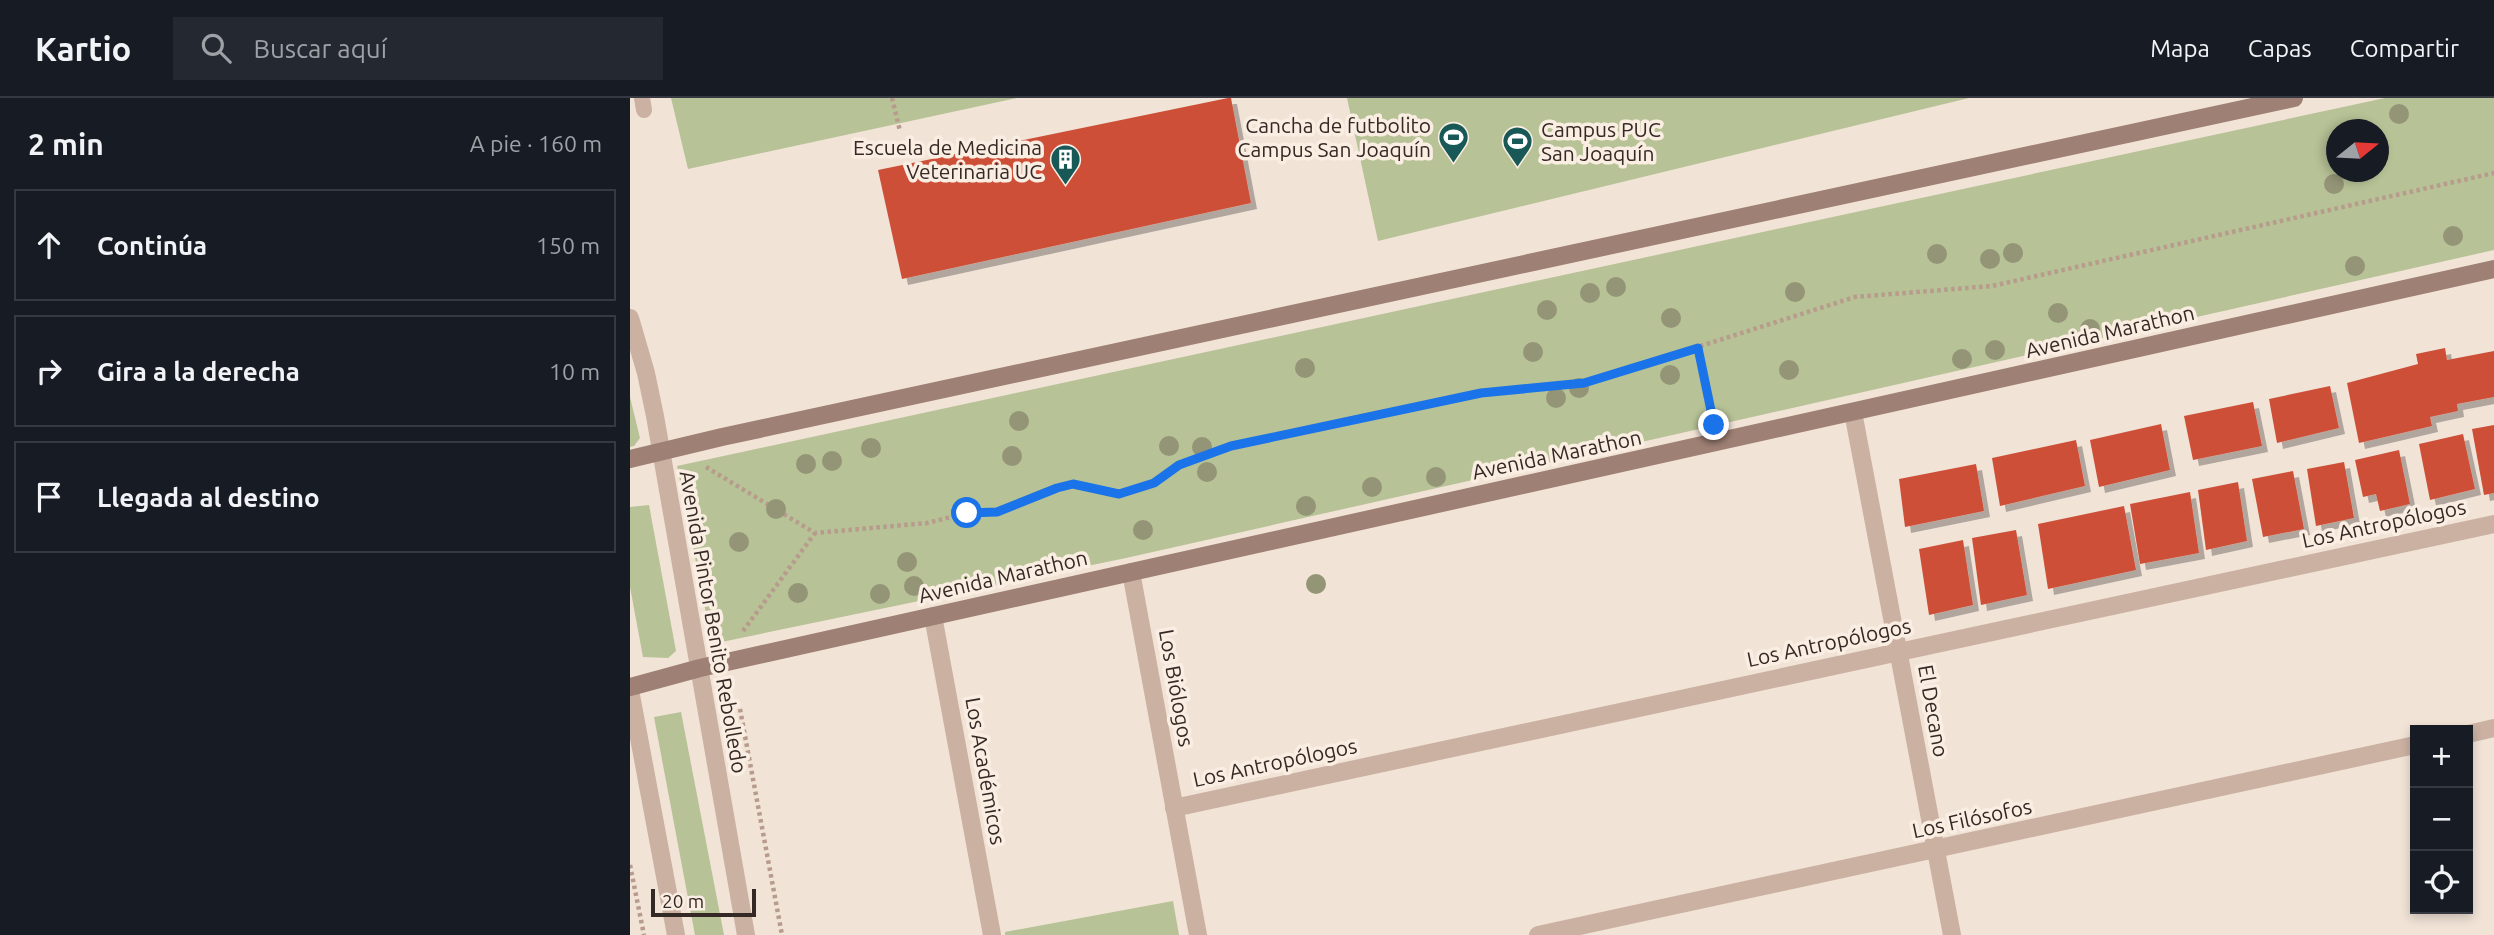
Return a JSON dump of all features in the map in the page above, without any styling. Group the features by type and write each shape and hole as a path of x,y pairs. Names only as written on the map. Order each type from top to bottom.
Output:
{"main road":[{"path":"630,459 2294,98"},
{"name":"Avenida Marathon","path":"630,688 700,668 2494,269"}],"street":[{"name":"Avenida Pintor Benito Rebolledo","path":"630,318 646,373 746,935"},
{"name":"El Decano","path":"1853,412 1952,935"},
{"name":"Los Antropólogos","path":"1174,808 2494,524"},
{"name":"Los Biólogos","path":"1131,572 1198,935"},
{"name":"Los Académicos","path":"933,616 992,935"},
{"path":"630,688 676,935"},
{"path":"2473,733 2494,728"},
{"name":"Los Filósofos","path":"1538,935 2410,746"}],"path":[{"path":"892,98 900,131"},
{"path":"703,466 816,533 926,523 967,513 997,512 1073,484 1119,494 1154,483 1179,465 1231,446 1481,393 1584,383 1854,297 1992,286 2494,173"},
{"path":"1698,348 1714,425"},
{"path":"738,638 816,533"},
{"path":"740,709 782,935"},
{"path":"630,865 644,935"}],"green space":[{"path":"671,98 1017,98 688,169"},
{"name":"Campus PUC San Joaquín","path":"1347,98 1969,98 1378,241"},
{"path":"2385,98 2494,98 2494,250 1126,558 712,644 677,466"},
{"path":"630,397 640,438 630,447"},
{"path":"649,505 676,651 668,658 643,657 630,587 630,507"},
{"path":"681,712 724,935 695,935 654,717"},
{"path":"1173,901 1179,935 1005,935 1005,932"}],"building":[{"name":"Escuela de Medicina Veterinaria UC","path":"1231,98 1251,203 902,279 878,170"},
{"path":"2445,348 2447,360 2494,351 2494,397 2457,404 2458,411 2430,417 2432,426 2359,443 2347,383 2418,364 2416,354"},
{"path":"2330,386 2339,428 2277,443 2269,399"},
{"path":"2253,402 2262,446 2193,460 2184,416"},
{"path":"2161,424 2170,470 2099,487 2090,440"},
{"path":"2494,425 2494,493 2484,495 2472,429"},
{"path":"2463,434 2475,489 2430,500 2419,444"},
{"path":"2076,440 2085,486 2000,506 1992,458"},
{"path":"2399,450 2410,504 2380,511 2376,494 2363,497 2355,460"},
{"path":"2344,462 2354,518 2316,526 2307,469"},
{"path":"1976,464 1984,511 1905,527 1899,479"},
{"path":"2293,471 2304,529 2263,537 2252,479"},
{"path":"2238,482 2247,541 2206,550 2198,490"},
{"path":"2190,492 2199,553 2140,564 2130,504"},
{"path":"2124,506 2136,570 2048,589 2038,524"},
{"path":"2016,530 2027,595 1981,605 1972,538"},
{"path":"1963,540 1973,605 1929,615 1919,549"}],"place":[{"name":"Cancha de futbolito Campus San Joaquín","path":"1454,165"},
{"name":"Campus PUC San Joaquín","path":"1518,169"},
{"name":"Escuela de Medicina Veterinaria UC","path":"1065,187"}],"route":[{"path":"967,513 997,512 1073,484 1119,494 1154,483 1179,465 1231,446 1481,393 1584,383 1698,348 1714,425"}]}
